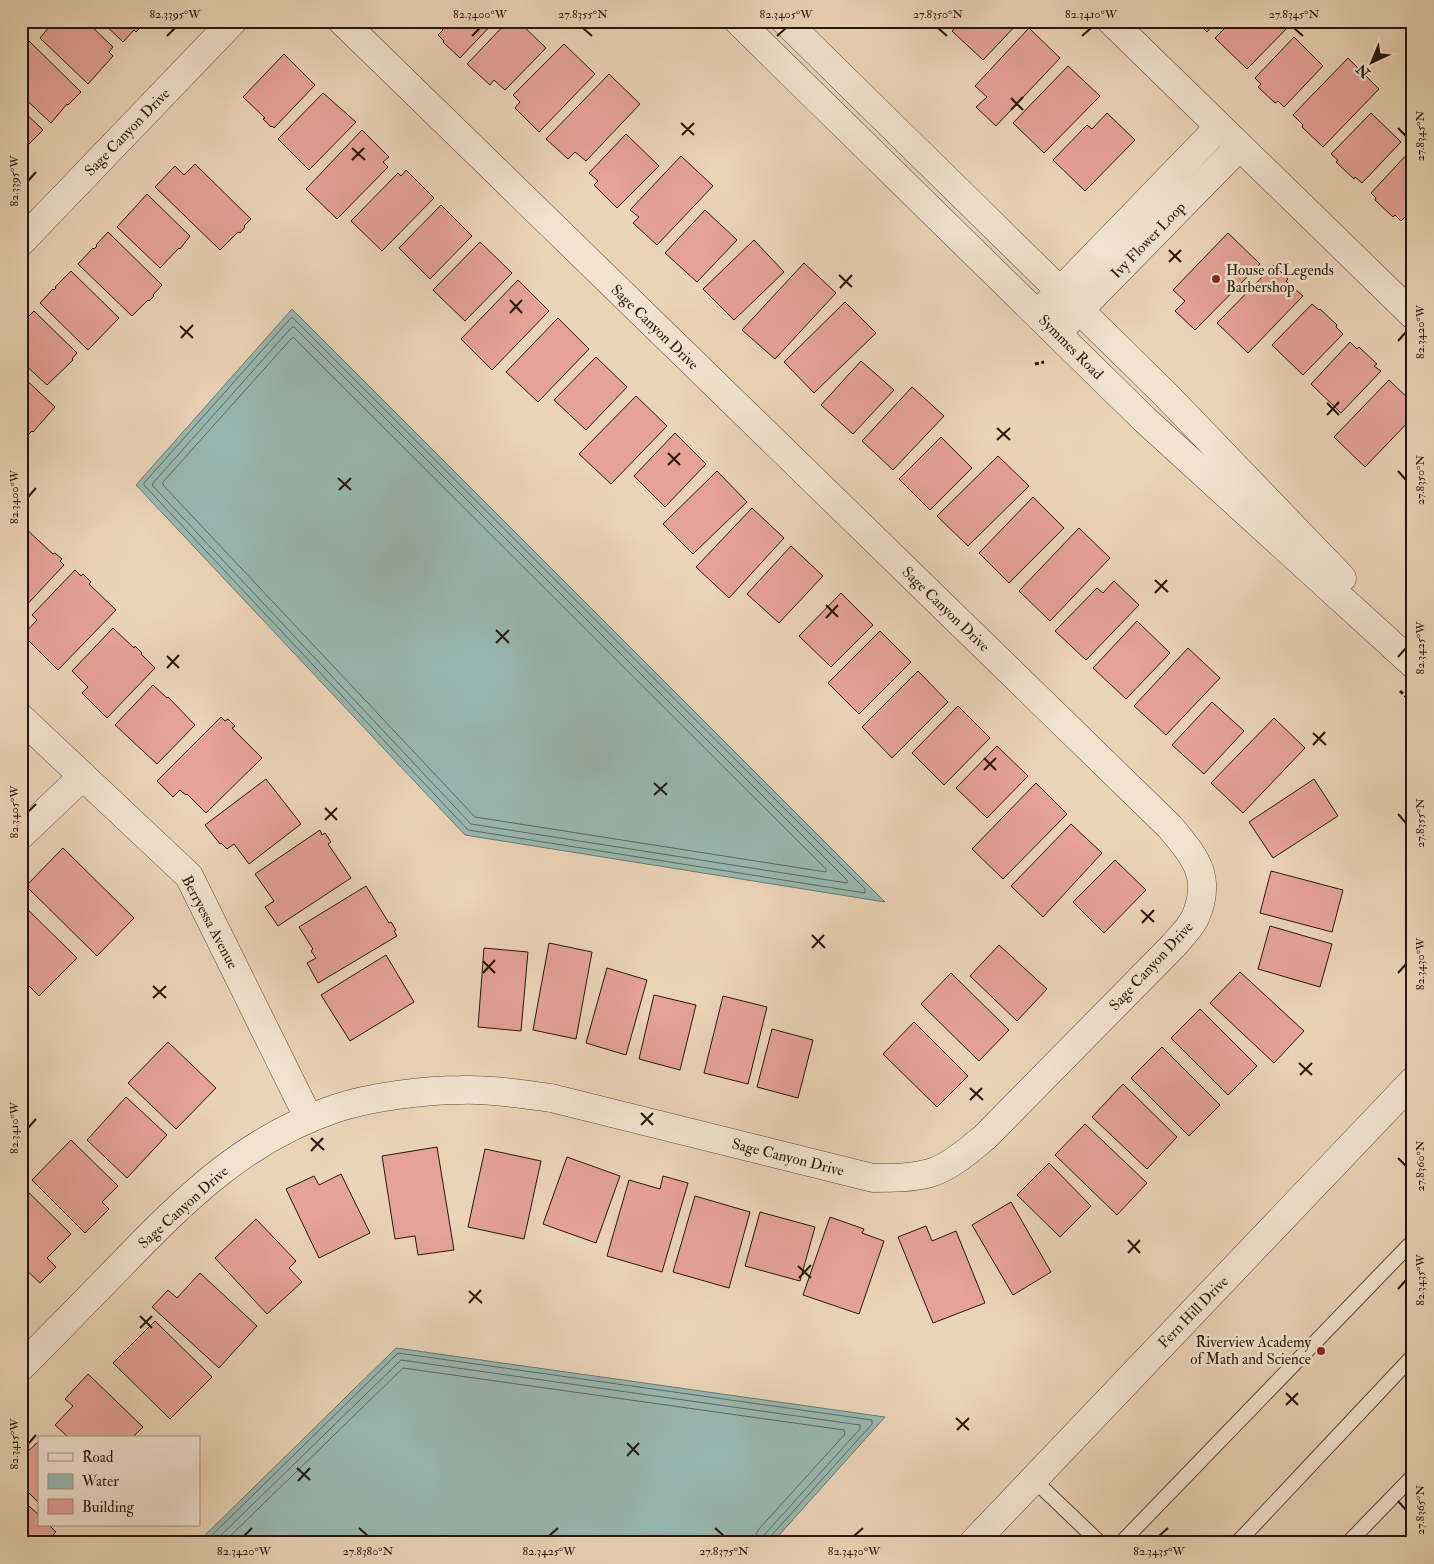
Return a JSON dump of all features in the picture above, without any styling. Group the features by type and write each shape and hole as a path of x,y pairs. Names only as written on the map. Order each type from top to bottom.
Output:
{"street":[{"name":"Sage Canyon Drive","path":"21,242 233,21"},
{"name":"Sage Canyon Drive","path":"21,1368 169,1216 202,1186 240,1156 275,1135 309,1119 338,1108 374,1099 460,1090 510,1092 551,1098 873,1178 903,1178 931,1173 960,1158 985,1137 1173,946 1194,919 1202,893 1200,870 1189,850 1170,827 342,21"},
{"name":"Symmes Road","path":"738,21 1152,426 1413,664"},
{"path":"785,21 1173,402 1413,654"},
{"path":"1111,21 1413,315"},
{"name":"Ivy Flower Loop","path":"1038,314 1219,127"},
{"name":"Ivy Flower Loop","path":"1057,333 1239,147"},
{"name":"Berryessa Avenue","path":"21,718 188,876 309,1119"},
{"path":"21,835 83,776"},
{"name":"Fern Hill Drive","path":"974,1543 1413,1081"}],"lane":[{"path":"1122,1543 1413,1241"},
{"path":"1236,1543 1413,1356"},
{"path":"1348,1543 1413,1476"},
{"path":"1034,1480 1100,1543"}],"water":[{"path":"292,309 885,902 465,835 136,485"},
{"path":"396,1348 885,1417 772,1543 197,1543"}],"building":[{"path":"54,21 86,21 113,47 109,52 113,56 88,84 40,38"},
{"path":"101,21 147,21 136,32 134,30 123,42"},
{"path":"435,21 495,21 460,58 438,35 443,30"},
{"path":"508,21 518,21 546,48 505,90 494,80 490,85 467,64"},
{"path":"962,21 1020,21 983,60 952,31"},
{"path":"1192,21 1217,21 1207,32 1201,26 1199,28"},
{"path":"1232,21 1294,21 1247,69 1215,38"},
{"path":"1029,28 1060,58 996,126 976,107 987,97 975,86"},
{"path":"1294,37 1323,66 1284,107 1278,101 1275,103 1258,87 1261,84 1255,78"},
{"path":"27,39 81,92 67,104 51,123 21,95 21,45"},
{"path":"564,44 595,74 539,132 515,108 520,102 513,95"},
{"path":"284,54 315,85 274,128 243,97"},
{"path":"1348,58 1379,89 1323,147 1302,127 1303,125 1293,115"},
{"path":"1068,66 1100,96 1044,153 1013,123"},
{"path":"609,74 640,104 586,161 575,152 568,159 546,139"},
{"path":"323,93 356,122 309,170 278,139"},
{"path":"21,109 43,130 21,152"},
{"path":"1107,113 1135,140 1085,191 1053,160 1087,125 1092,129"},
{"path":"1371,113 1401,142 1362,183 1355,177 1354,179 1336,162 1338,160 1331,154"},
{"path":"362,130 389,157 383,162 388,167 337,219 306,189"},
{"path":"626,134 659,166 617,208 594,185 598,181 589,173"},
{"path":"1410,151 1413,153 1413,209 1401,221 1395,215 1393,217 1375,200 1376,198 1371,193"},
{"path":"681,156 713,186 657,245 633,223 639,217 630,210"},
{"path":"195,164 251,219 240,233 238,232 220,250 155,187 175,166 184,175"},
{"path":"406,170 434,198 382,251 351,221 398,173 401,176"},
{"path":"147,194 190,236 180,249 160,268 117,227"},
{"path":"441,205 472,236 430,279 399,248"},
{"path":"705,210 737,240 697,282 665,253"},
{"path":"108,232 162,285 154,296 132,316 78,264 97,246"},
{"path":"1228,233 1260,264 1195,330 1175,311 1185,301 1173,290"},
{"path":"754,240 784,272 734,320 703,289"},
{"path":"480,242 512,273 465,321 433,290"},
{"path":"804,263 836,293 775,359 742,330"},
{"path":"1274,265 1288,279 1286,281 1303,296 1248,353 1217,323"},
{"path":"71,271 119,318 88,350 40,303"},
{"path":"518,280 549,311 492,370 461,339"},
{"path":"845,302 876,333 814,393 784,362"},
{"path":"1312,304 1337,325 1336,327 1343,334 1303,375 1272,345"},
{"path":"34,311 77,353 73,360 47,385 21,361 21,324"},
{"path":"558,318 589,349 538,402 506,372"},
{"path":"1350,342 1357,349 1359,347 1377,364 1374,366 1381,371 1341,413 1311,384"},
{"path":"596,357 627,387 586,430 554,400"},
{"path":"861,361 894,390 853,434 821,405"},
{"path":"21,375 55,407 33,432 25,438 21,435"},
{"path":"1389,380 1413,403 1413,417 1365,467 1334,437"},
{"path":"912,387 944,416 893,470 862,441"},
{"path":"636,396 667,426 611,484 579,454"},
{"path":"675,433 706,464 665,507 634,476"},
{"path":"941,437 972,468 930,510 899,479"},
{"path":"998,456 1029,486 968,546 937,516"},
{"path":"717,471 747,502 693,554 663,524"},
{"path":"1033,497 1064,528 1009,583 979,553"},
{"path":"752,508 784,538 729,598 696,567"},
{"path":"23,526 53,554 55,553 62,559 60,561 64,565 21,611 21,528"},
{"path":"1079,528 1110,558 1050,621 1019,591"},
{"path":"791,546 823,576 779,623 747,594"},
{"path":"75,570 81,576 83,574 91,582 89,584 116,610 58,670 23,635 37,620 32,615"},
{"path":"1114,581 1139,605 1086,660 1055,631 1097,588 1103,593"},
{"path":"841,593 873,625 831,667 799,636"},
{"path":"1137,621 1170,653 1126,699 1093,668"},
{"path":"113,628 134,648 135,646 155,668 107,718 82,693 88,687 72,671"},
{"path":"880,631 911,662 859,714 828,683"},
{"path":"1188,648 1220,678 1166,735 1134,706"},
{"path":"918,671 948,702 892,758 862,727"},
{"path":"153,685 168,697 195,725 157,764 115,725"},
{"path":"1212,702 1244,731 1204,774 1172,745"},
{"path":"958,706 990,738 944,785 912,753"},
{"path":"221,717 225,721 228,719 235,726 232,728 262,758 206,813 187,794 180,790 173,797 157,781"},
{"path":"1274,718 1305,748 1243,813 1211,783"},
{"path":"997,746 1028,776 987,818 956,788"},
{"path":"266,779 301,824 249,864 234,844 227,849 220,844 205,825"},
{"path":"1314,779 1338,816 1273,858 1249,822"},
{"path":"1036,783 1067,814 1003,879 972,849"},
{"path":"1071,824 1102,853 1043,917 1011,886"},
{"path":"320,830 322,835 325,833 331,842 328,844 351,878 278,926 265,907 274,901 255,874"},
{"path":"63,848 134,918 97,956 26,886"},
{"path":"1115,860 1146,890 1104,933 1073,902"},
{"path":"1271,871 1343,890 1332,932 1260,913"},
{"path":"366,886 389,923 391,922 396,930 394,931 397,936 318,983 307,963 316,958 311,951 313,949 299,927"},
{"path":"21,903 77,958 39,996 21,978"},
{"path":"1270,926 1332,944 1320,987 1258,969"},
{"path":"549,943 592,952 576,1039 533,1030"},
{"path":"999,945 1047,989 1017,1021 970,976"},
{"path":"484,948 528,952 521,1031 478,1027"},
{"path":"386,955 414,1002 350,1041 321,995"},
{"path":"607,968 647,980 626,1055 586,1043"},
{"path":"1240,972 1304,1031 1274,1063 1210,1003"},
{"path":"951,973 1009,1030 979,1061 921,1004"},
{"path":"654,995 696,1005 680,1070 639,1059"},
{"path":"723,996 767,1007 748,1084 704,1073"},
{"path":"1200,1009 1257,1066 1228,1095 1171,1038"},
{"path":"914,1022 968,1076 937,1107 883,1054"},
{"path":"772,1029 813,1040 798,1098 757,1087"},
{"path":"168,1042 216,1088 176,1129 128,1083"},
{"path":"1162,1047 1220,1105 1189,1136 1131,1078"},
{"path":"1123,1084 1177,1137 1147,1169 1092,1117"},
{"path":"126,1097 167,1135 127,1178 87,1140"},
{"path":"1085,1124 1147,1183 1117,1215 1055,1155"},
{"path":"71,1140 118,1186 102,1202 109,1209 85,1233 32,1180"},
{"path":"437,1147 454,1250 418,1255 415,1236 395,1239 382,1156"},
{"path":"485,1149 541,1161 524,1239 468,1227"},
{"path":"567,1157 620,1176 596,1243 543,1224"},
{"path":"1049,1163 1091,1206 1060,1237 1017,1195"},
{"path":"341,1174 370,1233 319,1258 286,1189 314,1176 319,1185"},
{"path":"663,1176 688,1183 662,1272 607,1256 629,1180 660,1189"},
{"path":"21,1185 71,1234 47,1258 56,1267 40,1283 21,1265"},
{"path":"695,1196 750,1212 729,1288 673,1272"},
{"path":"1011,1202 1051,1272 1013,1295 972,1225"},
{"path":"760,1212 815,1227 800,1281 745,1266"},
{"path":"830,1217 864,1229 862,1233 884,1241 859,1314 803,1295"},
{"path":"256,1219 296,1261 289,1268 302,1282 267,1314 215,1258"},
{"path":"926,1226 932,1241 956,1231 985,1303 933,1323 898,1237"},
{"path":"200,1273 257,1326 219,1368 152,1307 168,1290 177,1298"},
{"path":"155,1321 212,1377 170,1419 113,1363"},
{"path":"88,1374 143,1427 134,1436 67,1436 55,1425 73,1406 65,1399"},
{"path":"38,1442 38,1502 21,1485 21,1448 26,1453"},
{"path":"21,1499 38,1514 38,1526 50,1526 56,1532 45,1543 21,1543"}],"place":[{"name":"House of Legends Barbershop","path":"1216,279"},
{"name":"Riverview Academy of Math and Science","path":"1321,1351"}]}
